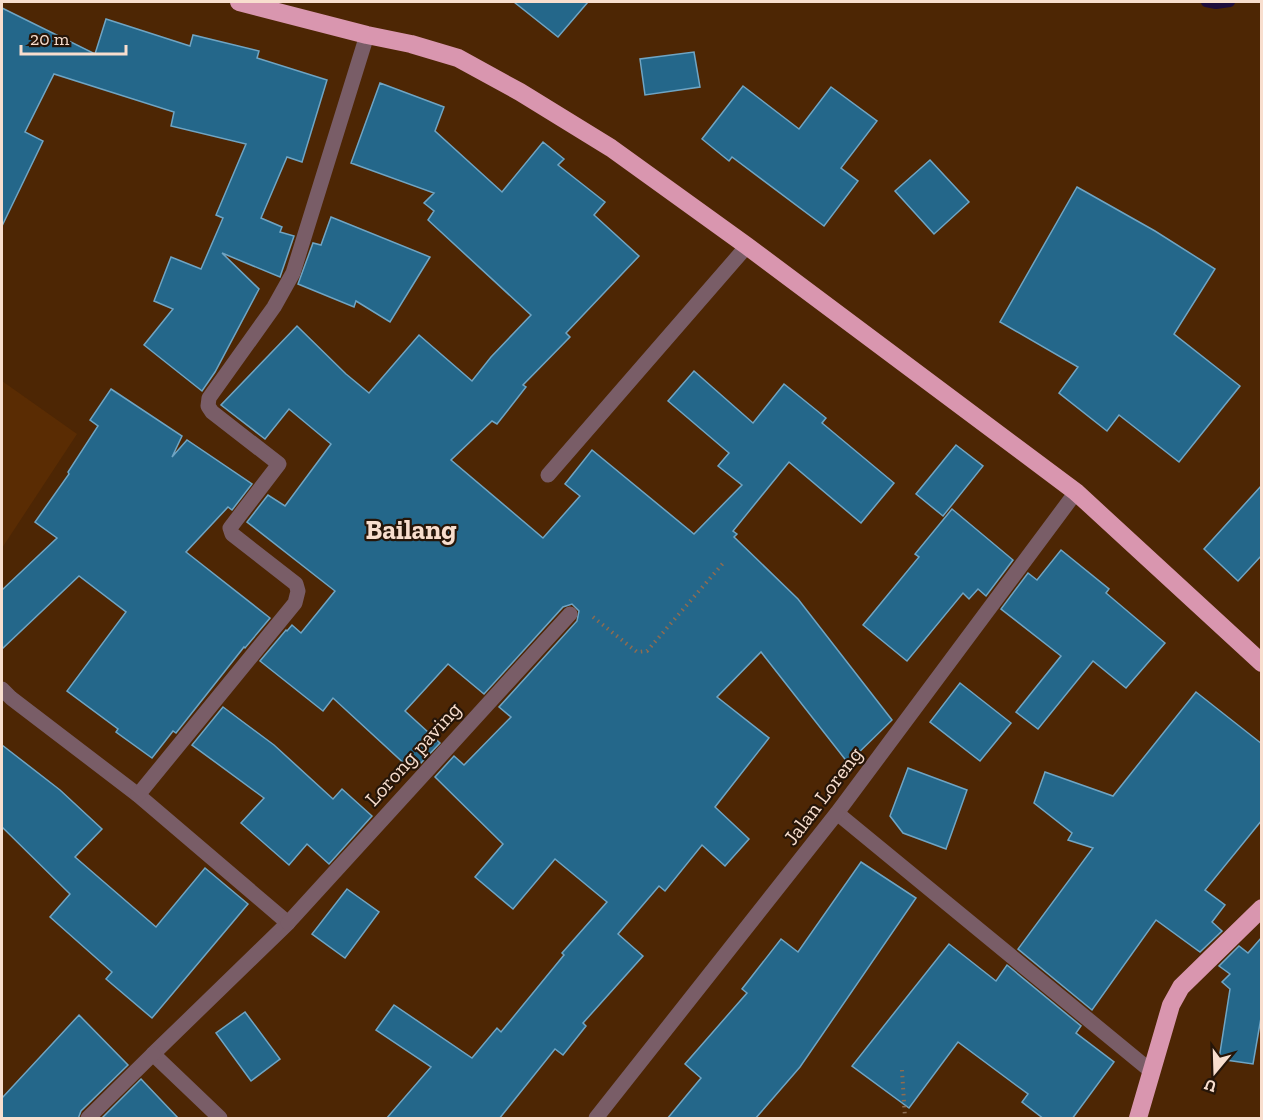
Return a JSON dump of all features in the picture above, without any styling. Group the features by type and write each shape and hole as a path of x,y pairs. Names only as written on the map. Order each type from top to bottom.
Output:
{"highway":[{"path":"239,2 411,44 458,58 520,92 611,148 747,246 1076,492 1262,663"},
{"path":"1138,1119 1171,1005 1181,987 1262,909"}],"street":[{"path":"138,795 295,603 298,591 296,584 232,534 230,528 279,464 212,412 208,406 209,398 274,307 293,273 367,35"},
{"path":"548,475 747,246"},
{"name":"Jalan Loreng","path":"596,1119 837,813 1076,492"},
{"name":"Lorong paving","path":"87,1119 288,923 570,614"},
{"path":"2,689 138,795 288,923"},
{"path":"837,813 1152,1072"},
{"path":"153,1054 220,1119"}],"path":[{"path":"570,614 576,609 583,609 642,653 647,651 725,561"},
{"path":"902,1070 905,1119"}],"shaded area":[{"path":"2,381 77,434 2,548"}],"building":[{"path":"514,2 588,2 558,37"},
{"path":"2,8 95,54 106,19 190,46 193,35 259,51 257,58 327,80 302,162 287,157 261,218 282,227 280,232 294,236 280,277 222,253 259,289 215,372 202,391 144,345 173,309 154,301 171,257 201,269 223,218 216,215 246,144 171,126 174,112 54,74 25,132 43,141 2,226"},
{"path":"694,52 700,87 645,95 640,59"},
{"path":"380,83 444,107 435,131 502,192 543,142 564,159 558,165 605,202 594,215 639,256 566,333 570,337 523,385 526,387 497,424 492,421 451,460 543,538 580,496 565,484 592,450 694,534 742,485 718,466 729,453 668,401 694,371 753,423 784,384 826,418 822,423 894,483 861,523 789,462 733,531 737,534 734,537 798,599 892,720 848,763 761,652 717,697 769,738 715,807 749,839 725,866 702,845 665,891 659,886 618,934 643,956 583,1023 586,1026 563,1055 555,1049 499,1119 386,1119 431,1067 376,1030 394,1005 472,1058 497,1028 501,1032 564,955 562,953 607,902 555,859 513,909 475,877 503,844 435,777 454,756 464,765 511,717 499,707 577,621 579,611 572,604 563,607 484,694 448,664 405,711 440,743 421,763 417,760 409,768 333,698 323,711 260,661 292,625 301,633 335,591 247,522 268,495 285,506 331,444 289,409 265,439 221,405 297,326 369,393 419,335 472,381 491,357 531,315 428,220 434,211 424,203 434,193 351,163"},
{"path":"743,86 799,129 831,87 877,121 841,168 858,181 824,226 732,157 729,161 702,139"},
{"path":"930,160 969,202 934,234 895,191"},
{"path":"1077,187 1155,231 1215,269 1174,334 1240,386 1179,462 1119,415 1107,431 1059,393 1078,367 1000,322"},
{"path":"331,217 430,257 390,322 356,301 354,307 298,284 313,243 321,245"},
{"path":"111,389 182,436 172,457 187,440 252,484 232,510 228,507 186,552 270,618 176,733 173,731 152,758 116,732 118,729 67,691 126,612 79,576 2,649 2,590 57,538 35,522 69,474 68,472 98,426 90,420"},
{"path":"956,445 983,466 943,516 916,494"},
{"path":"1262,485 1262,555 1238,581 1204,549"},
{"path":"952,509 1013,560 986,596 978,589 969,599 963,593 907,661 863,625 919,557 915,554"},
{"path":"1061,550 1109,589 1106,593 1165,643 1126,688 1093,661 1038,729 1016,712 1061,656 1001,609 1028,573 1037,580"},
{"path":"960,683 1011,723 980,761 930,722"},
{"path":"1196,692 1262,744 1262,820 1205,890 1225,905 1212,922 1222,931 1200,952 1156,920 1092,1010 1018,949 1093,848 1068,840 1072,833 1034,803 1045,772 1113,796"},
{"path":"223,707 274,745 333,799 342,789 372,816 329,864 307,844 289,865 241,823 264,798 192,745"},
{"path":"2,745 60,790 102,829 75,857 156,927 205,868 248,904 152,1018 106,979 112,972 50,917 70,894 2,827"},
{"path":"908,768 967,790 946,849 903,833 890,816"},
{"path":"861,862 916,898 800,1067 755,1119 667,1119 701,1078 685,1064 747,993 742,989 781,939 798,952"},
{"path":"347,889 379,912 345,958 312,934"},
{"path":"1262,937 1262,1012 1253,1064 1219,1059 1230,989 1222,982 1230,974 1219,966 1239,946 1248,953"},
{"path":"949,944 996,981 1007,965 1081,1026 1076,1033 1114,1062 1072,1119 1044,1119 1022,1102 1028,1094 958,1042 909,1108 852,1066"},
{"path":"245,1012 280,1059 251,1081 216,1033"},
{"path":"79,1015 128,1065 81,1111 78,1119 2,1119 2,1098"},
{"path":"141,1079 179,1119 101,1119"}],"waterway":[{"path":"1206,2 1216,4 1230,2"}],"district":[{"name":"Bailang","path":"411,530"}]}
